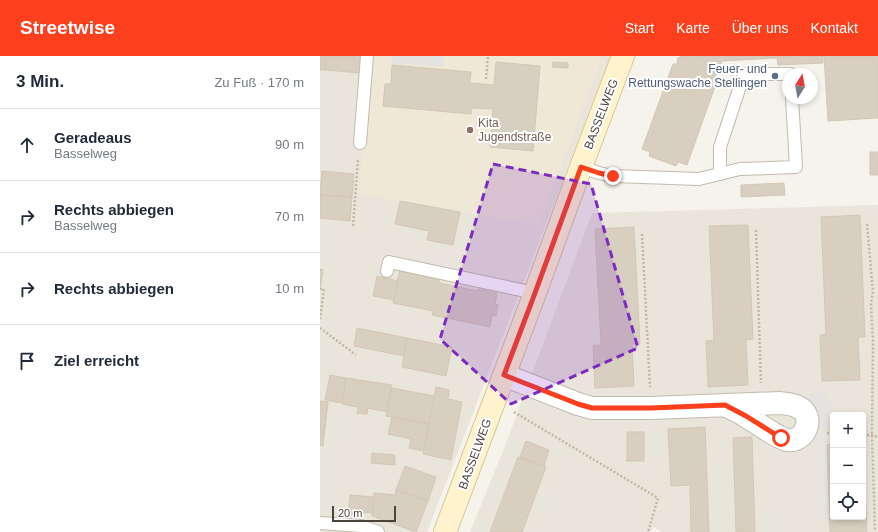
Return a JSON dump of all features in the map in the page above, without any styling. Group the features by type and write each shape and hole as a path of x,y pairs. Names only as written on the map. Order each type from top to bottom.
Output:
{"street":[{"name":"BASSELWEG","path":"445,532 623,56"},
{"path":"504,375 586,406 600,408 651,408 725,405 762,404 780,403 792,405 800,407 805,413 808,419 808,426 805,433 799,438 790,440 781,438 725,405"}],"lane":[{"path":"360,143 367,56"},
{"path":"720,174 720,147 744,74 782,74"},
{"path":"581,167 613,176 699,179 740,169 796,167 792,104"},
{"path":"387,271 389,262 535,293"},
{"path":"320,523 361,526 378,532"}],"path":[{"path":"486,79 488,56"},
{"path":"353,226 360,143"},
{"path":"867,224 873,292 870,303 873,342 872,435 875,532"},
{"path":"756,230 762,404"},
{"path":"642,234 651,408"},
{"path":"320,289 324,289 320,319"},
{"path":"320,328 356,355"},
{"path":"515,405 512,411 658,498 648,532"},
{"path":"866,435 878,437"}],"highlighted area":[{"path":"493,164 591,184 638,348 511,404 440,339"}],"shaded area":[{"path":"320,56 611,56 427,532 320,532"},
{"name":"Kita Jugendstraße","path":"372,56 598,56 601,60 539,225 359,194"},
{"path":"392,56 444,56 443,67 391,63"},
{"path":"878,205 878,532 663,532 653,527 651,532 470,532 505,446 592,213"},
{"path":"825,391 832,405 833,412 830,412 830,429 818,429 818,419 808,394"}],"building":[{"path":"320,56 326,56 325,70 320,70"},
{"path":"326,56 362,56 361,73 325,70"},
{"path":"682,56 823,56 823,63 778,65 777,58 722,61 714,80 717,81 687,165 678,162 676,166 649,156 650,152 642,149 673,64 677,64 678,58"},
{"path":"824,56 878,56 878,118 828,121"},
{"path":"496,62 540,66 533,151 490,147 493,109 472,108 471,114 383,106 385,84 391,84 392,65 471,72 470,83 494,85"},
{"path":"553,62 568,63 568,68 552,67"},
{"path":"870,152 878,152 878,175 870,175"},
{"path":"322,171 354,174 352,197 320,195"},
{"path":"784,183 785,195 741,197 741,185"},
{"path":"320,195 352,197 350,221 320,218"},
{"path":"400,201 460,212 453,245 427,240 429,231 395,224"},
{"path":"860,215 865,337 858,337 860,380 822,381 820,335 826,334 821,217"},
{"path":"748,225 753,339 746,340 748,385 708,387 706,341 714,340 709,226"},
{"path":"634,227 640,344 632,344 634,386 595,388 593,345 601,345 595,229"},
{"path":"320,269 323,270 320,290"},
{"path":"400,269 440,278 439,283 478,291 478,289 497,293 495,304 498,305 496,316 492,316 490,327 432,315 433,311 393,303"},
{"path":"377,276 398,281 394,300 373,296"},
{"path":"357,328 407,338 404,356 354,346"},
{"path":"407,338 452,347 446,376 402,367"},
{"path":"330,375 346,378 342,403 325,400"},
{"path":"346,378 392,385 387,412 368,408 367,414 357,413 358,407 342,404"},
{"path":"436,387 449,390 448,399 462,402 451,460 423,454"},
{"path":"392,388 434,396 429,424 386,416"},
{"path":"320,401 328,402 323,446 320,445"},
{"path":"392,417 429,424 423,451 409,448 411,439 388,434"},
{"path":"705,427 709,532 691,532 690,485 671,486 668,429"},
{"path":"627,432 644,432 644,461 627,461"},
{"path":"752,437 755,532 736,532 733,438"},
{"path":"526,441 549,450 544,466 520,457"},
{"path":"830,444 830,520 866,520 866,510 867,532 830,532 827,445"},
{"path":"372,453 395,455 395,465 371,463"},
{"path":"518,457 546,467 522,532 490,532"},
{"path":"405,466 436,477 428,501 396,490"},
{"path":"396,490 428,501 416,532 372,516 374,493 395,495"},
{"path":"350,495 374,497 372,513 360,512 360,515 348,514"}],"place":[{"name":"Feuer- und Rettungswache Stellingen","path":"775,76"},
{"name":"Kita Jugendstraße","path":"470,130"}],"route":[{"path":"613,176 581,167 504,375 592,408 651,408 725,405 781,438"}]}
